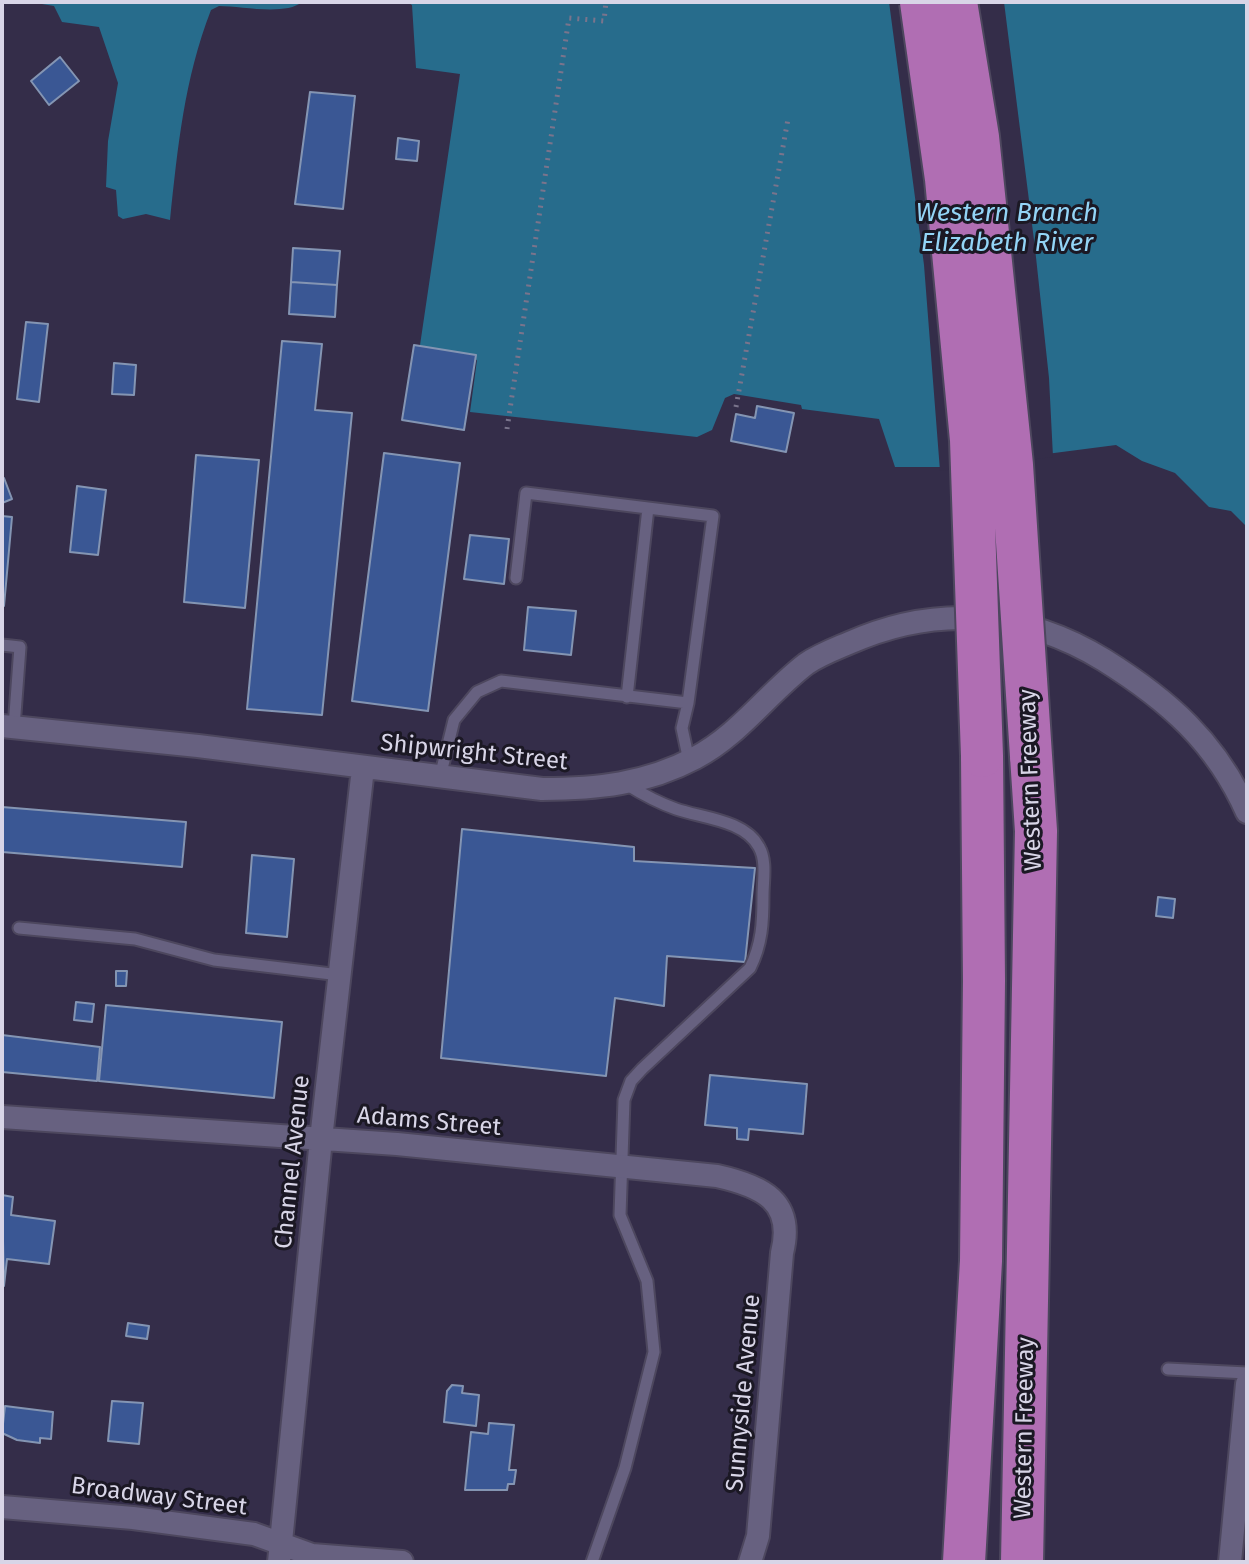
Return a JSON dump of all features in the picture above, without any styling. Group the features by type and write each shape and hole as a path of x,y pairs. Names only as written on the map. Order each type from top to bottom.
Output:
{"highway":[{"name":"Western Freeway","path":"921,2 946,179 971,440 982,756 984,981 981,1261 964,1562"},
{"name":"Western Freeway","path":"956,2 978,137 1012,465 1036,831 1022,1562"},
{"path":"951,1562 969,1466"}],"street":[{"name":"Shipwright Street","path":"8,727 198,746 542,789 588,789 656,776 689,761 735,732 796,673 824,654 867,635 927,618 949,616 1013,622 1077,644 1146,686 1186,721 1215,755 1247,812"},
{"name":"Channel Avenue","path":"280,1553 321,1139 363,768"},
{"name":"Adams Street","path":"2,1117 321,1139 717,1176 742,1181 763,1190 776,1202 784,1218 786,1236 781,1269"},
{"name":"Sunnyside Avenue","path":"750,1562 756,1549 759,1523 781,1269"},
{"path":"1230,1562 1247,1384"},
{"name":"Broadway Street","path":"2,1507 133,1518 254,1534 280,1553 402,1562"}],"lane":[{"path":"516,578 526,493 713,516 682,728 689,761"},
{"path":"627,697 648,508"},
{"path":"2,645 20,647 8,727"},
{"path":"440,777 454,720 477,692 501,681 688,703"},
{"path":"592,1562 625,1468 654,1352 647,1281 620,1215 624,1100 631,1081 750,968 759,950 763,930 764,858 758,843 746,833 719,821 677,809 626,784"},
{"path":"19,928 135,939 214,960 340,975"},
{"path":"1168,1369 1247,1373"}],"path":[{"path":"507,429 569,18 604,21 606,2"},
{"path":"736,407 788,119"}],"water":[{"path":"30,2 302,2 285,9 219,6 211,10 188,88 170,220 146,214 123,219 118,216 116,190 106,187 108,141 118,83 99,27 62,22 54,6"},
{"name":"Western Branch Elizabeth River","path":"407,2 1247,2 1247,527 1231,511 1209,507 1175,473 1142,461 1116,445 946,467 895,467 879,419 802,409 801,405 734,394 725,398 712,430 697,437 470,412 477,360 419,352 460,74 416,68 412,5"}],"pier":[{"path":"889,2 1004,2 1049,378 1053,457 940,471 924,265"}],"building":[{"path":"60,57 79,81 49,105 31,81"},
{"path":"310,92 355,96 343,209 295,204"},
{"path":"398,138 419,141 417,161 396,159"},
{"path":"293,248 340,251 337,285 291,282"},
{"path":"291,282 337,285 335,317 289,314"},
{"path":"26,322 48,324 39,402 17,399"},
{"path":"282,341 322,344 315,410 352,413 322,715 247,709"},
{"path":"414,345 476,355 464,430 402,420"},
{"path":"114,363 136,365 134,395 112,394"},
{"path":"757,406 794,413 786,452 731,441 736,414 755,418"},
{"path":"384,453 460,463 428,711 352,701"},
{"path":"196,455 259,460 245,608 184,602"},
{"path":"2,479 12,499 2,503"},
{"path":"77,486 106,490 98,555 70,552"},
{"path":"2,516 12,517 4,606 2,606"},
{"path":"470,535 509,539 504,584 464,579"},
{"path":"528,607 576,611 571,655 524,650"},
{"path":"2,807 186,822 182,867 2,852"},
{"path":"462,829 634,847 634,861 755,868 745,962 667,956 664,1006 615,998 606,1076 441,1058"},
{"path":"252,855 294,859 287,937 246,933"},
{"path":"1158,897 1175,899 1173,918 1156,916"},
{"path":"116,971 127,971 126,986 116,986"},
{"path":"76,1002 94,1004 92,1022 74,1020"},
{"path":"106,1005 282,1022 274,1098 99,1081"},
{"path":"2,1035 100,1047 97,1081 2,1072"},
{"path":"710,1075 807,1084 803,1134 749,1129 748,1140 737,1139 737,1128 705,1125"},
{"path":"2,1195 13,1197 11,1215 55,1221 49,1264 7,1259 4,1286"},
{"path":"128,1323 149,1326 147,1339 126,1336"},
{"path":"452,1385 463,1386 462,1393 479,1395 476,1426 444,1422 447,1391"},
{"path":"112,1401 143,1403 139,1444 108,1441"},
{"path":"5,1406 53,1412 51,1439 40,1438 40,1443 17,1440 2,1433"},
{"path":"489,1423 514,1425 509,1470 516,1470 514,1484 508,1484 507,1490 465,1490 471,1432 488,1434"}]}
